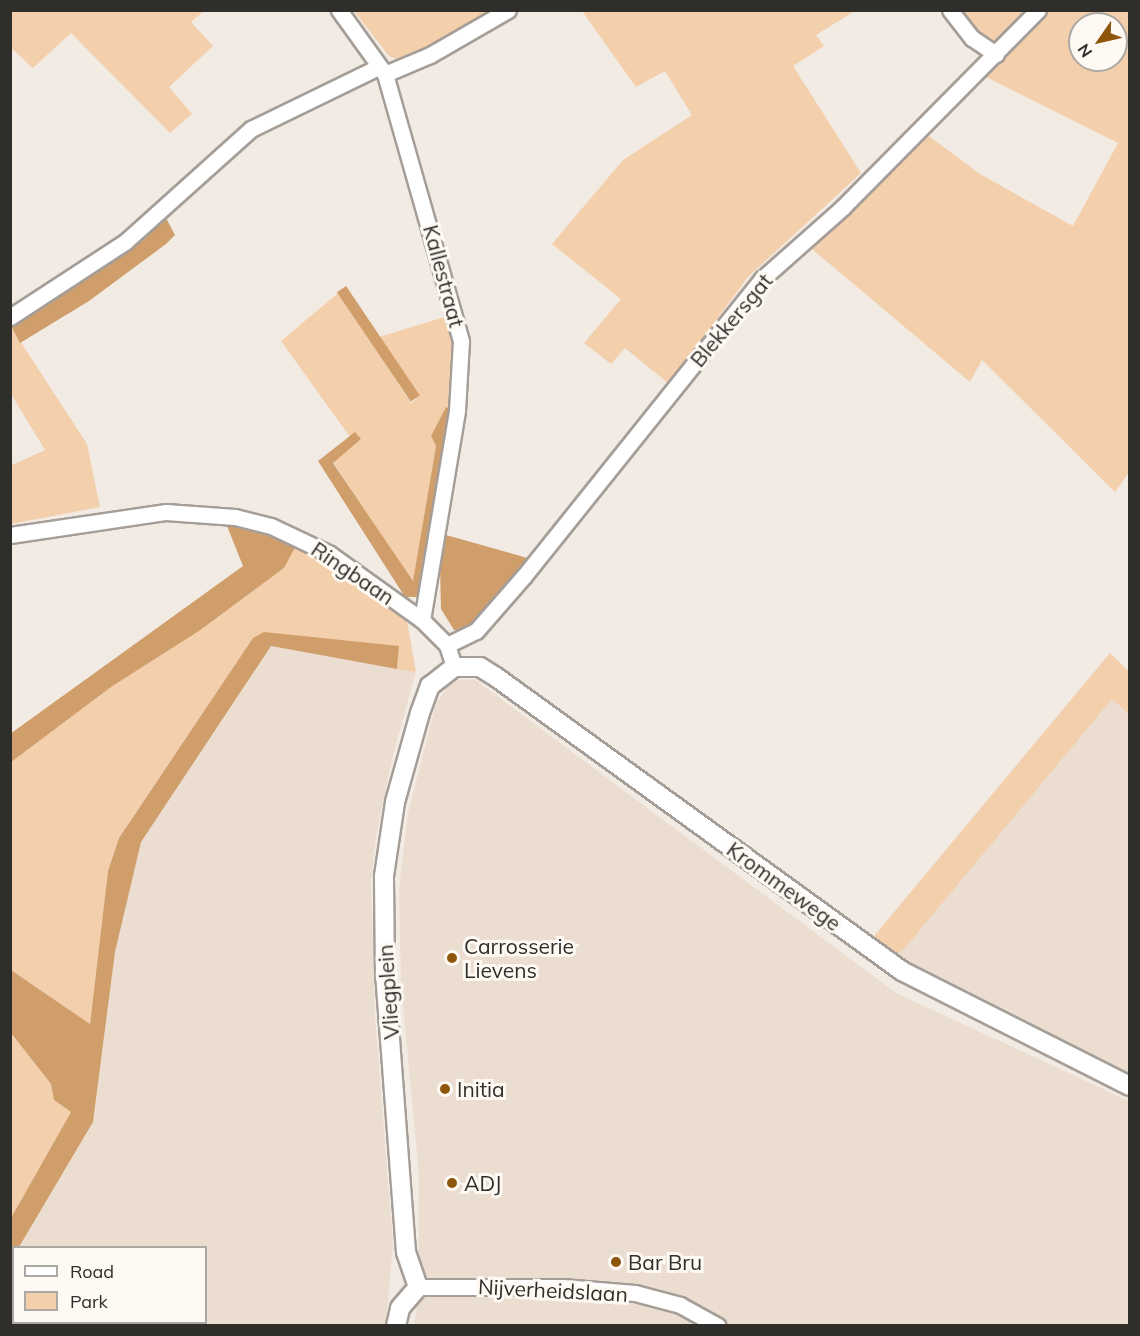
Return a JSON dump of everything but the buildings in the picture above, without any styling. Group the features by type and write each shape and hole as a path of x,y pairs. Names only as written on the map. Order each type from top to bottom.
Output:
{"street":[{"name":"Kallestraat","path":"339,10 382,70 461,341 457,411 422,620"},
{"path":"10,317 125,242 251,129 382,70 430,55 508,10"},
{"path":"950,10 972,38 996,54"},
{"name":"Blekkersgat","path":"447,645 476,631 524,576 762,279 843,207 1038,10"},
{"name":"Ringbaan","path":"10,535 166,512 235,517 271,526 330,554 422,620 447,645 454,667"},
{"name":"Krommewege","path":"454,667 480,667 496,677 902,971 1130,1086"},
{"name":"Vliegplein","path":"418,1287 406,1252 384,965 384,876 395,802 420,713 430,686 454,667"},
{"path":"396,1326 400,1308 418,1287"},
{"name":"Nijverheidslaan","path":"418,1287 562,1287 635,1293 680,1305 718,1326"}],"shaded area":[{"path":"165,216 175,235 166,244 89,301 20,343 10,324 77,285"},
{"path":"346,286 420,395 411,402 337,292"},
{"path":"446,407 452,409 424,588 416,597 405,597 318,461 355,432 361,439 333,463 413,581 436,446 431,436"},
{"path":"225,521 297,544 284,568 199,631 111,687 11,762 10,734 243,566"},
{"path":"446,535 531,559 471,633 454,630 441,609 440,567"},
{"path":"264,632 399,646 397,669 271,646 141,842 115,952 93,1122 20,1246 12,1246 11,1262 11,1218 71,1112 54,1100 51,1084 11,1033 11,970 90,1024 108,871 119,838 253,638"},
{"path":"271,646 416,672 393,755 376,836 371,882 375,1016 393,1244 386,1325 11,1326 12,1292 12,1324 207,1324 207,1246 20,1246 93,1122 115,952 140,842"},
{"path":"1110,653 1130,672 1129,1076 916,970 870,941"},
{"path":"474,679 896,993 1129,1101 1129,1325 414,1326 418,1302 419,1175 401,984 399,888 408,813 436,704 449,685 458,680"}],"green space":[{"path":"11,10 204,11 191,22 213,46 169,87 192,114 170,133 71,33 33,68 11,48"},
{"path":"354,11 491,11 409,56 396,59 389,56"},
{"path":"582,11 855,11 816,35 824,46 793,66 861,173 748,277 669,384 625,348 611,364 584,343 621,299 552,244 623,160 692,115 665,71 636,87"},
{"path":"958,11 1027,11 999,40 993,40 971,28"},
{"path":"1047,11 1129,11 1130,471 1115,492 982,360 970,382 812,249 926,134 980,174 1073,226 1118,143 982,75"},
{"path":"338,293 411,403 419,396 379,337 451,315 456,342 452,409 446,407 431,436 436,446 413,582 333,462 361,439 355,433 350,437 281,341"},
{"path":"11,327 87,444 100,507 11,524 10,466 45,450 11,394"},
{"path":"297,544 333,561 407,621 416,672 397,669 399,647 253,638 119,838 108,871 90,1024 11,970 10,762 111,687 199,631 284,568"},
{"path":"1110,653 1129,672 1129,714 1112,699 904,949 894,956 870,941"},
{"path":"11,1033 51,1084 54,1100 71,1112 11,1218"}],"place":[{"name":"Carrosserie Lievens","path":"452,958"},
{"name":"Initia","path":"445,1089"},
{"name":"ADJ","path":"452,1183"},
{"name":"Bar Bru","path":"616,1262"}]}
